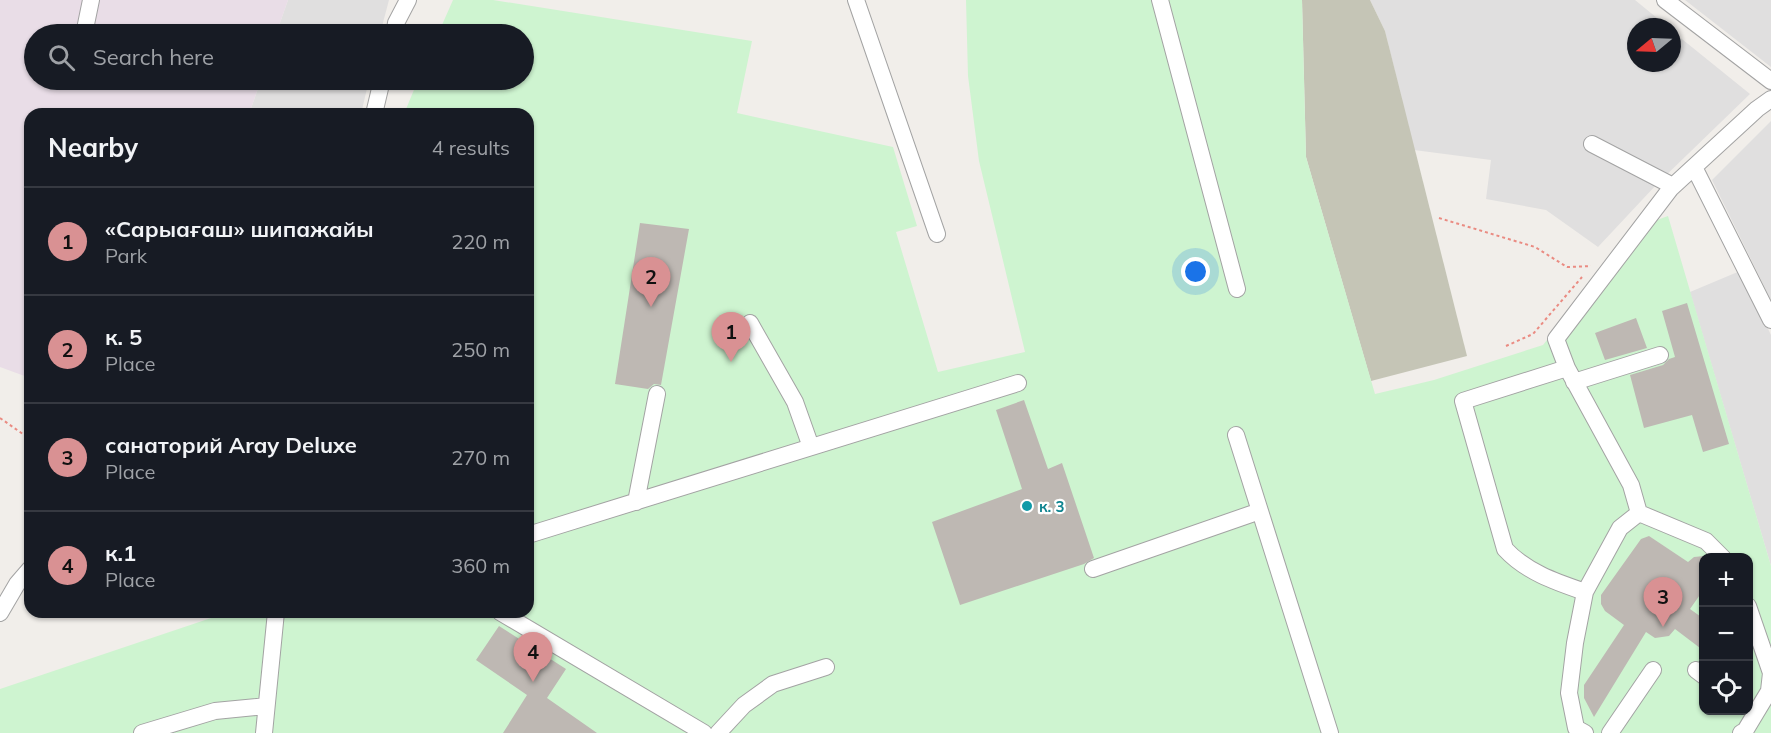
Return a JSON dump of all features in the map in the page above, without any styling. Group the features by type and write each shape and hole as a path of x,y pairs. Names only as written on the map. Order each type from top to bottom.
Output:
{"street":[{"path":"86,24 91,0"},
{"path":"396,24 408,0"},
{"path":"856,0 937,234"},
{"path":"1160,0 1237,289"},
{"path":"1665,0 1771,81"},
{"path":"375,108 380,90"},
{"path":"1639,513 1631,485 1570,375 1557,339 1672,187 1757,109 1771,99"},
{"path":"1592,144 1672,187"},
{"path":"1694,167 1771,320"},
{"path":"750,322 795,402 811,447"},
{"path":"1585,592 1551,580 1516,561 1505,549 1463,401 1660,355"},
{"path":"534,533 1018,383"},
{"path":"636,501 657,394"},
{"path":"1236,435 1330,733"},
{"path":"1093,569 1260,511"},
{"path":"1639,513 1706,541 1718,553"},
{"path":"1585,733 1576,728 1569,693 1575,643 1585,592 1620,528 1639,513"},
{"path":"0,613 24,576"},
{"path":"1749,607 1771,673 1769,691 1753,710"},
{"path":"264,733 275,618"},
{"path":"510,618 704,733"},
{"path":"718,733 744,705 773,684 826,667"},
{"path":"1610,733 1653,670"},
{"path":"142,733 215,711 266,706"},
{"path":"1741,733 1745,731 1751,715"}],"path":[{"path":"1439,219 1535,247 1567,267 1592,266 1533,334 1506,346"},
{"path":"0,418 24,435"}],"shaded area":[{"path":"0,0 288,0 280,24 24,24 24,90 257,90 251,108 24,108 24,376 0,367"},
{"path":"288,0 389,0 383,24 280,24"},
{"path":"1302,0 1370,0 1385,31 1467,356 1371,381 1306,157"},
{"path":"1370,0 1635,0 1657,18 1627,18 1627,72 1681,72 1681,38 1750,94 1657,184 1598,247 1546,210 1486,199 1491,160 1414,150 1385,31"},
{"path":"1685,0 1771,0 1771,67"},
{"path":"257,90 367,90 362,108 251,108"},
{"path":"1771,121 1771,300 1712,180"},
{"path":"1740,271 1771,335 1771,566 1690,292"}],"green space":[{"path":"453,0 493,0 752,41 737,113 893,147 917,226 896,232 938,372 1025,352 979,161 968,76 966,0 1302,0 1306,157 1375,394 1434,380 1543,345 1631,233 1640,243 1657,220 1668,216 1771,566 1771,733 0,733 0,689 211,618 534,618 534,108 406,108 414,90 534,90 534,24 442,24"}],"building":[{"path":"640,223 689,229 661,385 654,384 648,389 615,384"},
{"path":"1687,303 1729,444 1703,452 1692,415 1644,428 1630,375 1663,365 1675,357 1662,311"},
{"path":"1636,318 1647,348 1605,360 1595,333"},
{"name":"к. 3","path":"1024,400 1048,469 1062,463 1094,558 1084,564 960,605 932,522 1022,489 996,410"},
{"path":"1649,536 1688,562 1699,556 1699,596 1690,609 1699,615 1699,647 1675,629 1669,636 1655,638 1646,632 1594,717 1584,698 1584,685 1624,625 1605,611 1601,604 1601,595 1641,539"},
{"path":"499,626 566,669 547,698 597,733 503,733 527,695 476,660"}],"place":[{"name":"к. 5","path":"651,307"},
{"name":"«Сарыағаш» шипажайы","path":"731,362"},
{"name":"к. 3","path":"1027,506"},
{"name":"санаторий Aray Deluxe","path":"1663,627"},
{"name":"к.1","path":"533,682"}]}
